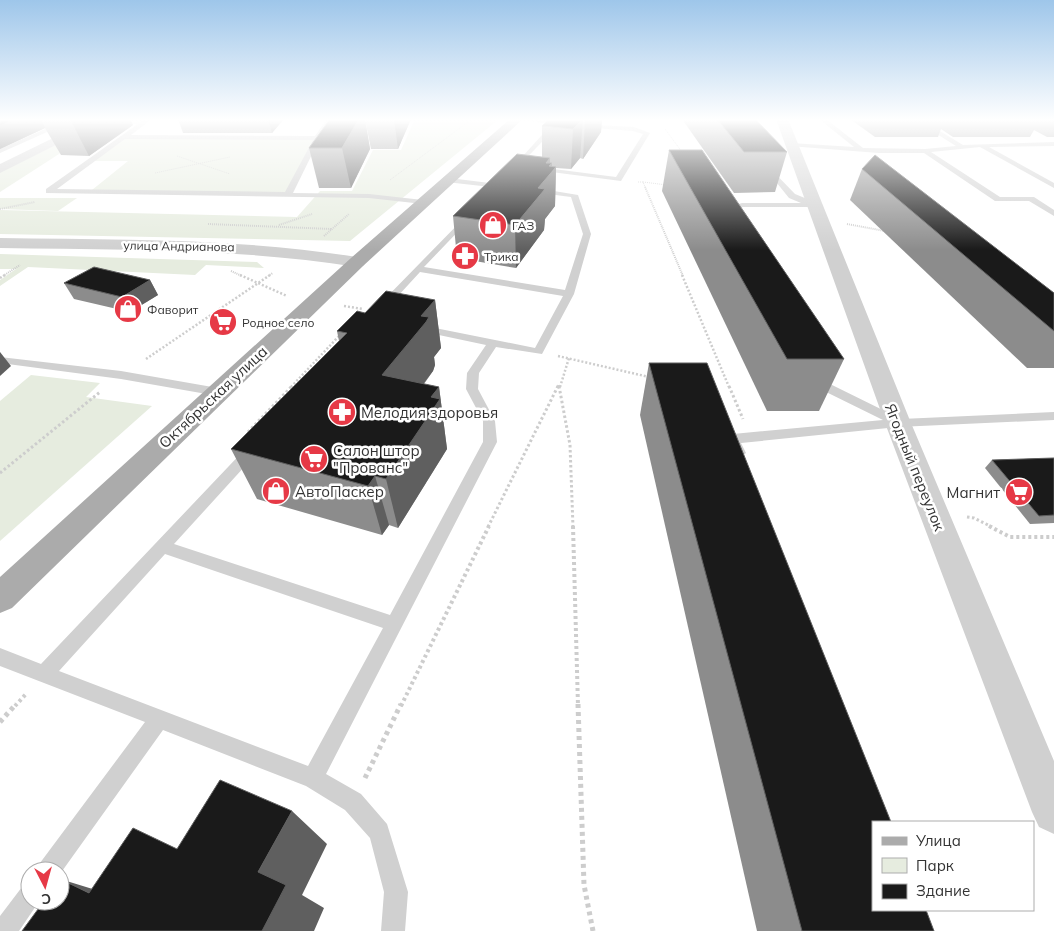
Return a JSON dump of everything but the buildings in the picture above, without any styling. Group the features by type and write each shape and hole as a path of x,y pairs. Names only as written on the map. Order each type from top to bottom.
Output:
{"main road":[{"name":"Октябрьская улица","path":"0,598 357,262 468,162"}],"street":[{"path":"0,168 12,162"},
{"name":"Ягодный переулок","path":"798,162 898,423 1054,812"},
{"name":"улица Андрианова","path":"0,242 233,247 293,252 357,262"}],"lane":[{"path":"89,162 49,191 369,196 423,202"},
{"path":"288,194 304,162"},
{"path":"371,310 417,269 521,162"},
{"path":"448,180 507,178 618,180 629,162"},
{"path":"763,162 792,196 817,213"},
{"path":"942,162 998,199 1031,199 1054,214"},
{"path":"1012,162 1054,186"},
{"path":"410,326 538,352 569,294 587,234 574,195 524,189"},
{"path":"731,225 726,217 730,208 742,205 817,213"},
{"path":"417,269 569,294"},
{"path":"313,778 490,442 489,421 472,389 474,373 493,343"},
{"path":"0,360 121,375 218,392"},
{"path":"814,369 824,386 898,423"},
{"path":"744,467 734,439 898,423 1049,416 1054,427"},
{"path":"45,674 261,440"},
{"path":"163,547 394,624"},
{"path":"0,657 313,778 353,802 378,832 396,892 393,931"},
{"path":"55,861 160,718"},
{"path":"4,931 20,909"}],"path":[{"path":"152,174 199,163 235,176"},
{"path":"618,180 668,185"},
{"path":"643,182 751,438"},
{"path":"817,213 894,233"},
{"path":"0,278 24,262 16,262"},
{"path":"225,268 260,282 287,296"},
{"path":"0,473 121,375 275,272"},
{"path":"342,306 371,310"},
{"path":"357,317 371,310"},
{"path":"242,438 343,331"},
{"path":"538,352 655,379"},
{"path":"353,802 559,384 570,358"},
{"path":"559,384 570,445 584,885 593,931"},
{"path":"960,517 974,518 1010,537 1054,537"},
{"path":"0,722 45,674"}],"green space":[{"path":"20,162 46,162 0,192 0,172"},
{"path":"126,162 302,162 286,193 92,190"},
{"path":"367,162 446,162 350,241 0,234 0,210 297,217 320,191 352,191"},
{"path":"0,198 77,198 58,211 0,209"},
{"path":"0,254 257,262 264,268 206,265 195,275 28,267 0,286 0,280 16,269 0,269"},
{"path":"31,375 100,383 86,397 152,406 0,541 0,401"}],"place":[{"name":"ГАЗ","path":"493,225"},
{"name":"Трика","path":"465,256"},
{"name":"Фаворит","path":"128,309"},
{"name":"Родное село","path":"223,322"},
{"name":"Мелодия здоровья","path":"342,412"},
{"name":"Салон штор \"Прованс\"","path":"314,459"},
{"name":"АвтоПаскер","path":"276,491"},
{"name":"Магнит","path":"1019,492"}]}
